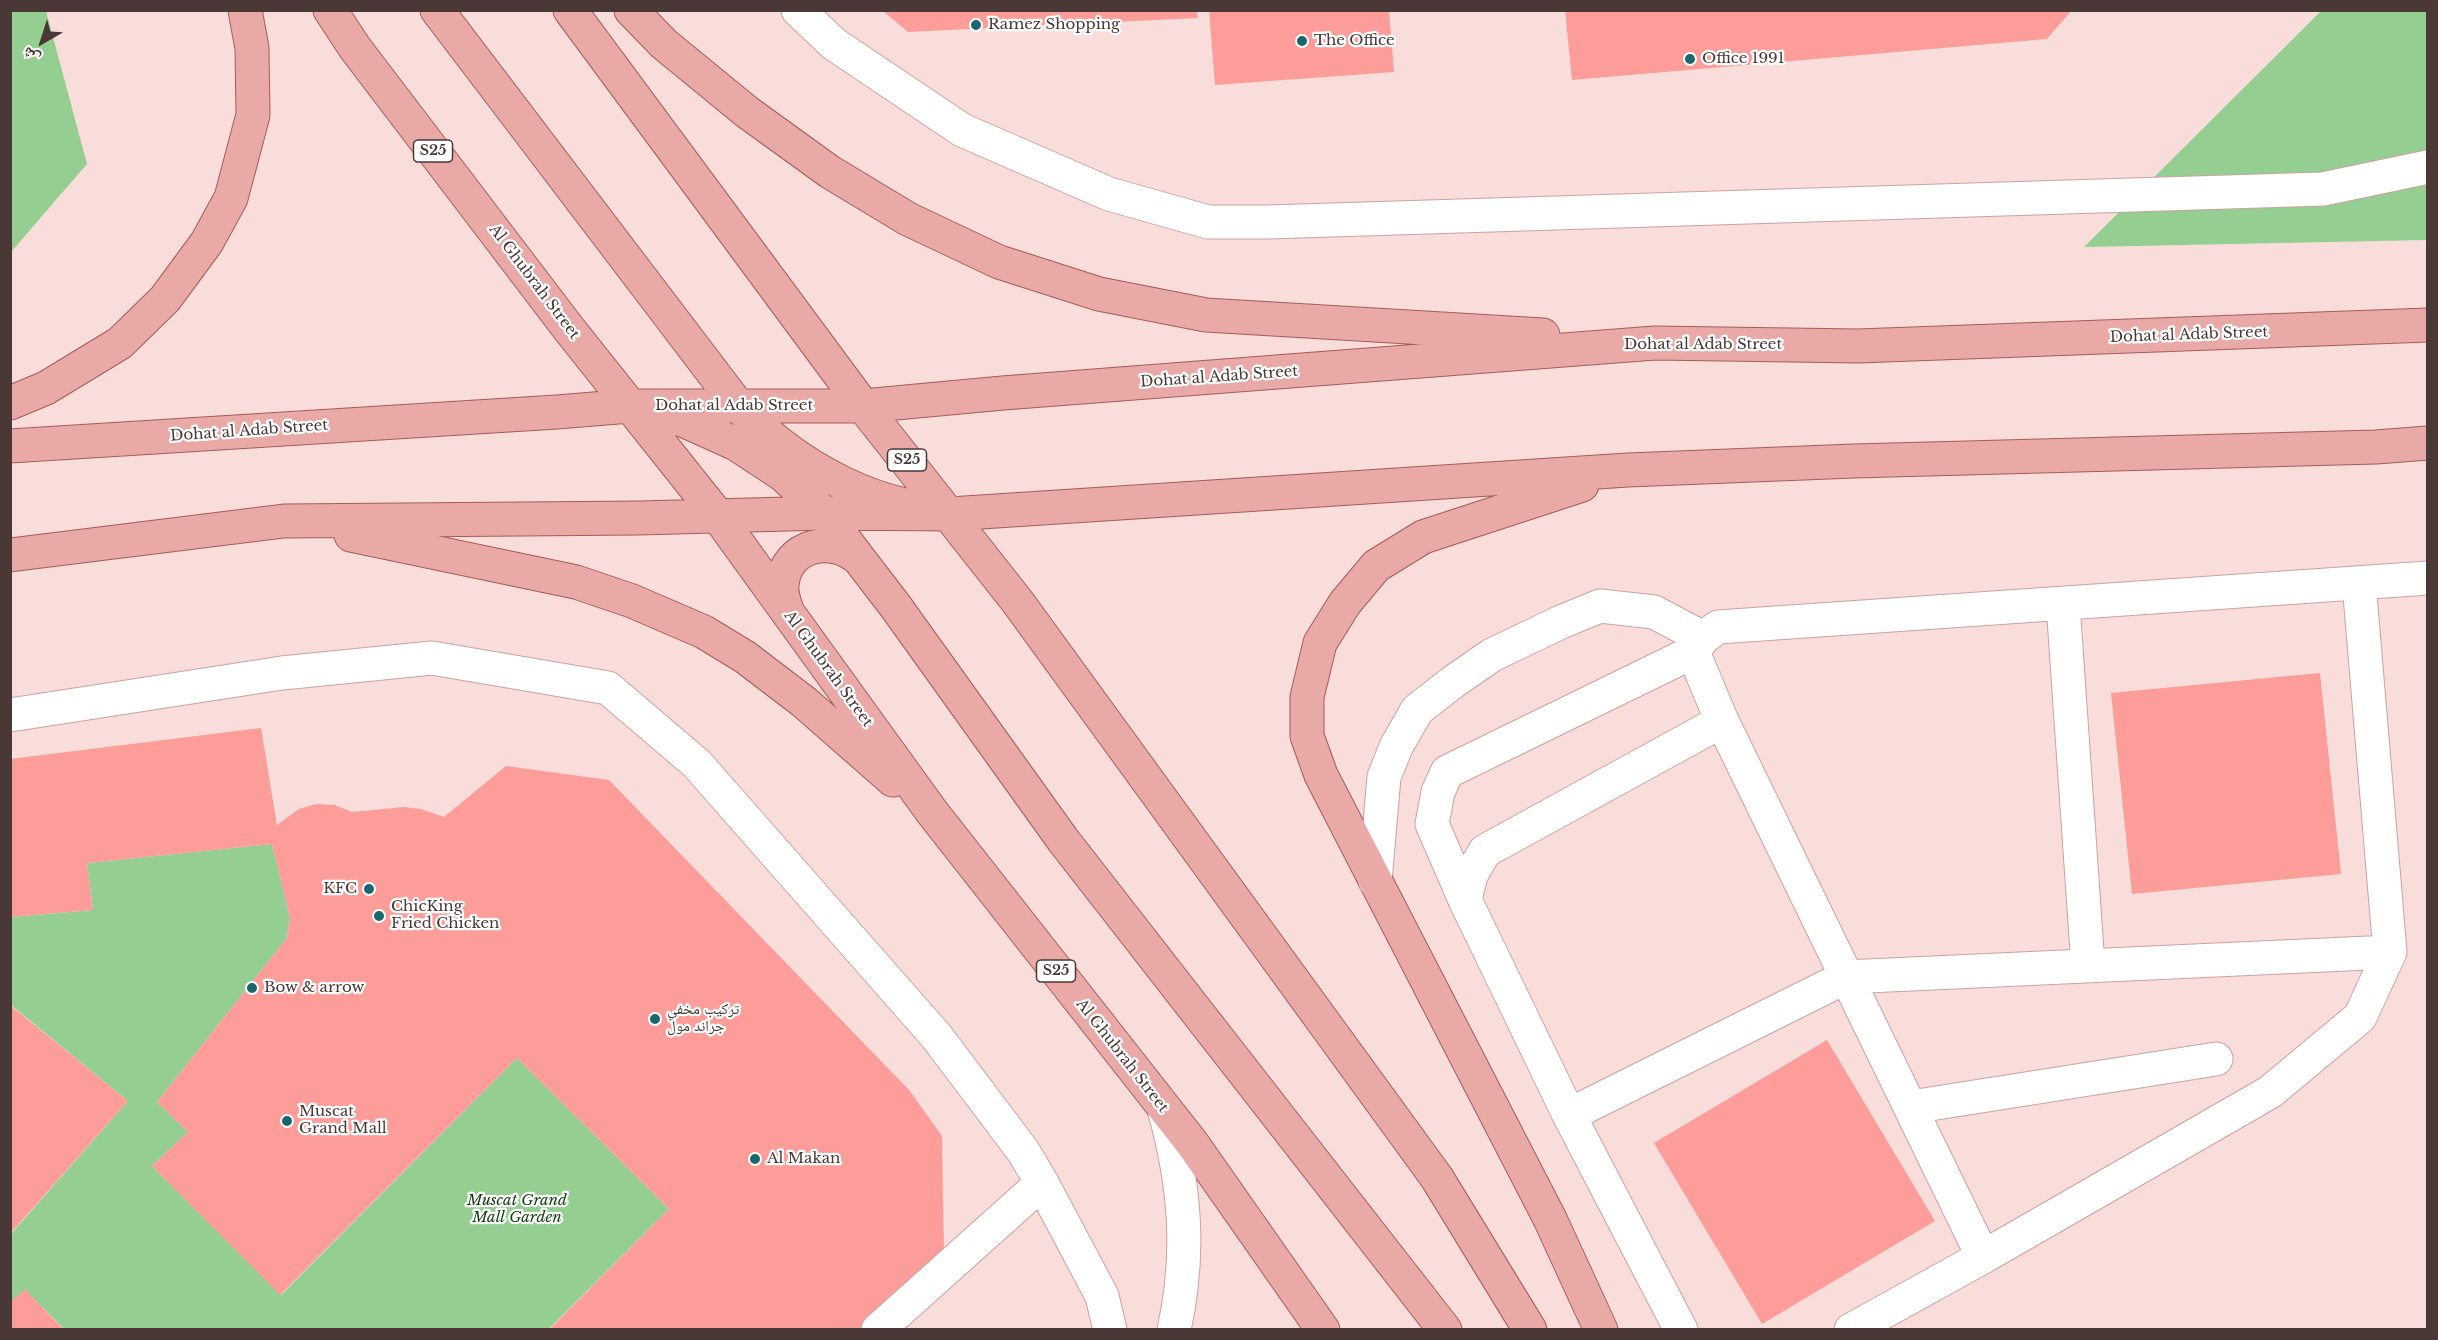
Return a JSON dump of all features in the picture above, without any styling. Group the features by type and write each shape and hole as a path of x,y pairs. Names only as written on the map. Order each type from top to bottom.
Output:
{"main road":[{"path":"10,403 46,388 120,343 165,299 207,242 231,198 253,115 252,48 245,10"},
{"name":"Al Ghubrah Street","path":"330,10 376,76 569,329 718,516 932,812 1192,1143 1323,1329"},
{"path":"437,10 739,407 783,447 834,479 891,502 950,514"},
{"name":"S25","path":"570,10 863,406 1028,616 1437,1178 1530,1329"},
{"path":"631,10 664,44 747,112 830,172 908,219 999,262 1099,294 1206,315 1655,343"},
{"name":"Dohat al Adab Street","path":"10,446 630,406 863,406 1003,393 1655,343 1858,346 2427,325"},
{"path":"630,406 685,420 736,444 783,475 824,513 863,563 1063,840 1445,1329"},
{"path":"10,555 284,521 824,513 950,514 1628,470 1854,461 2376,447 2427,443"},
{"path":"1601,1329 1550,1219 1321,776 1307,736 1307,697 1320,643 1345,603 1376,566 1423,537 1628,470"},
{"path":"284,521 576,582 632,601 704,633 745,657 804,702 932,812"},
{"path":"788,613 781,586 784,573 791,561 802,552 827,544 853,553 863,563"}],"street":[{"path":"798,10 834,44 962,130 1109,194 1208,222 2323,189 2427,167"},
{"path":"2385,328 2427,316"},
{"path":"2376,447 2427,458"},
{"path":"1681,1329 1569,1115 1465,900 1432,824 1438,792 1447,772 1698,645 1718,627 2427,578"},
{"path":"1851,1329 1983,1257 2270,1092 2361,1017 2390,952 2359,583"},
{"path":"2063,604 2088,966"},
{"path":"1375,881 1384,777 1396,747 1417,710 1492,655 1561,622 1600,606 1654,612 1698,645 1722,721 1983,1257"},
{"path":"10,715 282,673 432,658 608,688 697,764 930,1028 1023,1151 1102,1296 1110,1329"},
{"path":"1465,900 1471,875 1485,851 1722,721"},
{"path":"1569,1115 1846,977 2390,952"},
{"path":"1911,1107 2216,1059"},
{"path":"1164,1109 1180,1176 1184,1226 1184,1265 1174,1329"},
{"path":"878,1329 1042,1183"}],"green space":[{"path":"11,10 46,11 87,164 11,252"},
{"path":"2321,11 2427,11 2427,240 2084,247"},
{"name":"Muscat Grand Mall Garden","path":"272,844 290,918 287,938 157,1102 188,1132 152,1166 281,1295 517,1058 669,1209 549,1329 64,1329 25,1290 11,1303 11,1234 128,1101 11,1005 11,917 93,910 87,863"}],"building":[{"name":"Ramez Shopping","path":"882,10 1197,10 1198,18 908,32"},
{"name":"The Office","path":"1209,10 1389,10 1394,72 1215,85"},
{"name":"Office 1991","path":"1565,10 2072,10 2047,39 1572,80"},
{"path":"2320,673 2341,874 2132,894 2111,693"},
{"path":"261,728 277,825 299,809 317,804 335,805 352,812 404,807 421,809 444,817 506,766 609,780 910,1091 942,1136 944,1251 859,1330 549,1330 669,1209 517,1058 280,1295 152,1166 188,1132 157,1102 287,938 290,918 272,844 87,863 93,910 10,917 10,759"},
{"path":"10,1005 128,1101 10,1234"},
{"path":"1827,1040 1935,1221 1762,1324 1654,1143"},
{"path":"25,1289 64,1330 10,1330 10,1303"}],"place":[{"name":"Ramez Shopping","path":"976,25"},
{"name":"The Office","path":"1302,41"},
{"name":"Office 1991","path":"1690,59"},
{"name":"KFC","path":"369,889"},
{"name":"ChicKing Fried Chicken","path":"379,916"},
{"name":"Bow & arrow","path":"252,988"},
{"name":"تركيب مخفي جراند مول","path":"655,1019"},
{"name":"Muscat Grand Mall","path":"287,1121"},
{"name":"Al Makan","path":"755,1159"}]}
